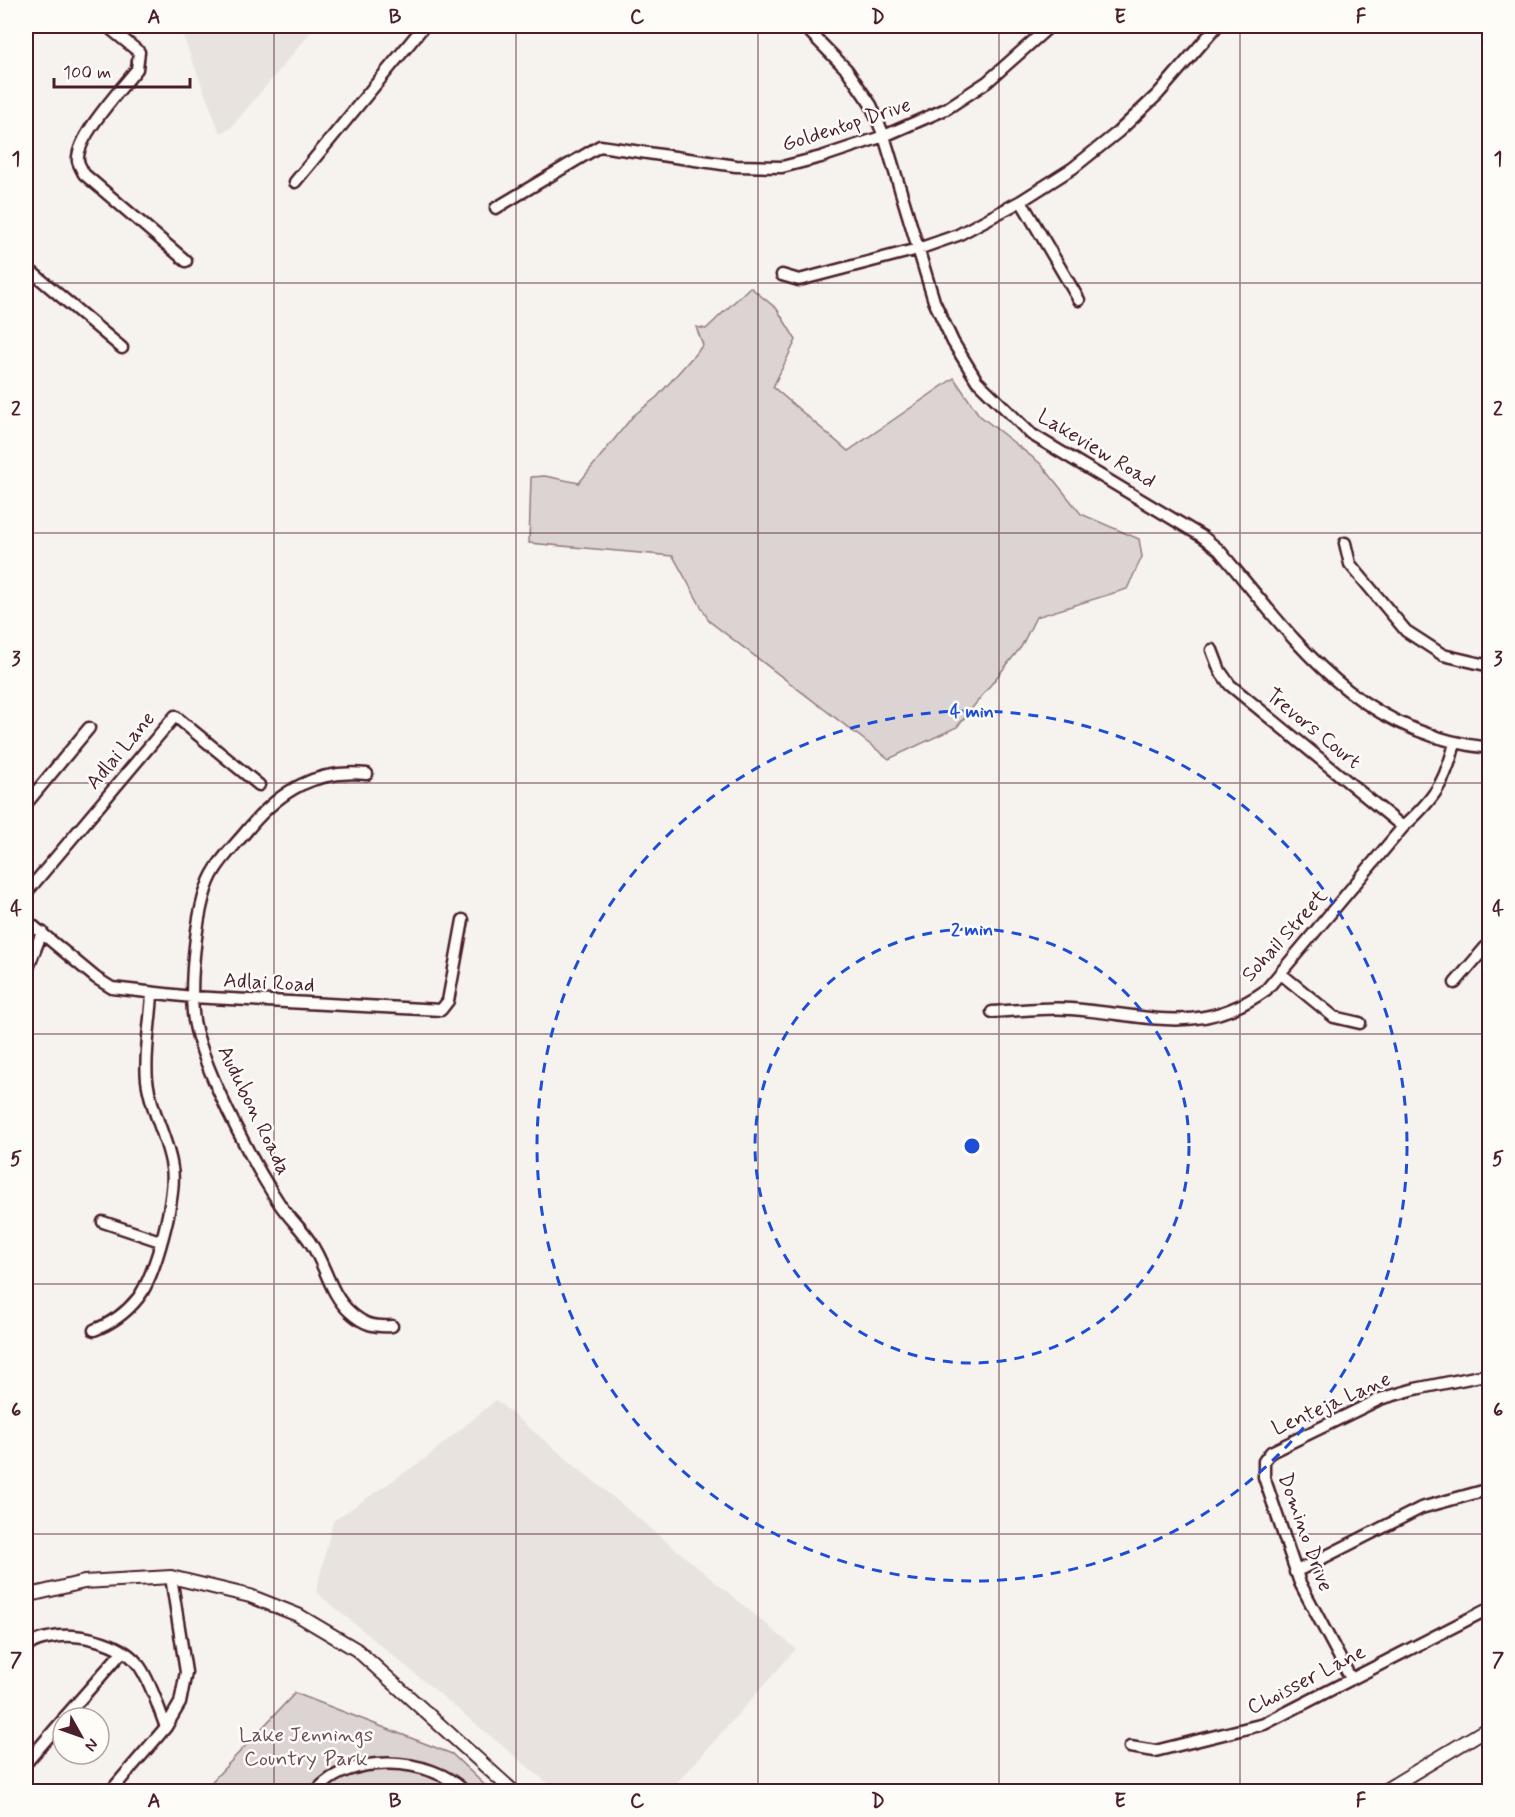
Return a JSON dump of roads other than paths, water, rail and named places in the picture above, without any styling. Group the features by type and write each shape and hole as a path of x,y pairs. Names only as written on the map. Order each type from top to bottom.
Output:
{"main road":[{"path":"26,1596 84,1582 171,1576 250,1596 279,1607 298,1615 357,1650 514,1791"},
{"path":"1382,1791 1490,1727"}],"street":[{"path":"107,26 139,52 140,61 137,69 92,127 80,148 78,160 84,174 186,261"},
{"path":"295,182 424,26"},
{"name":"Lakeview Road","path":"804,26 847,70 871,105 884,136 934,301 965,362 991,396 1031,434 1203,537 1219,550 1302,650 1332,680 1374,710 1425,736 1490,748"},
{"name":"Goldentop Drive","path":"496,208 600,146 736,166 782,167 884,136 946,109 987,82 1050,26"},
{"path":"782,275 799,280 918,249 958,235 1021,201 1073,168 1118,132 1158,94 1213,27"},
{"path":"1021,201 1079,300"},
{"path":"26,267 122,348"},
{"path":"1345,543 1350,564 1406,631 1443,655 1490,666"},
{"name":"Trevors Court","path":"1212,650 1220,671 1230,685 1402,827"},
{"name":"Adlai Lane","path":"26,893 175,716 259,785"},
{"path":"26,804 89,728"},
{"name":"Sohail Street","path":"992,1012 1068,1008 1173,1020 1202,1020 1230,1012 1250,1001 1266,990 1402,827 1426,806 1439,790 1455,743"},
{"name":"Audubon Roada","path":"367,774 353,773 306,780 261,814 214,871 200,908 192,997 193,1016 211,1074 280,1204 312,1243 327,1281 349,1311 374,1327 392,1326"},
{"name":"Adlai Road","path":"26,920 96,978 112,988 192,997 441,1010 448,1001 463,920"},
{"path":"26,973 42,932"},
{"path":"1455,984 1490,942"},
{"path":"1280,973 1334,1017 1360,1023"},
{"path":"94,1330 125,1312 139,1297 160,1241 174,1185 172,1167 151,1102 147,1077 152,993"},
{"path":"103,1222 160,1241"},
{"path":"1489,1374 1490,1335"},
{"name":"Lenteja Lane","path":"1264,1461 1271,1452 1374,1401 1414,1389 1489,1374"},
{"name":"Domino Drive","path":"1264,1461 1264,1477 1295,1572 1351,1679"},
{"path":"1295,1572 1421,1508 1490,1490"},
{"path":"110,1791 166,1727 180,1703 186,1672 171,1576"},
{"name":"Choisser Lane","path":"1130,1748 1155,1751 1255,1728 1490,1608"},
{"path":"26,1648 46,1638 72,1635 90,1637 122,1652 139,1665 166,1727"},
{"path":"75,1706 122,1652"},
{"path":"26,1763 51,1734"},
{"path":"316,1791 338,1773 355,1765 382,1763 434,1770 465,1791"}],"park label":[{"name":"Lake Jennings Country Park","path":"306,1746"}]}
